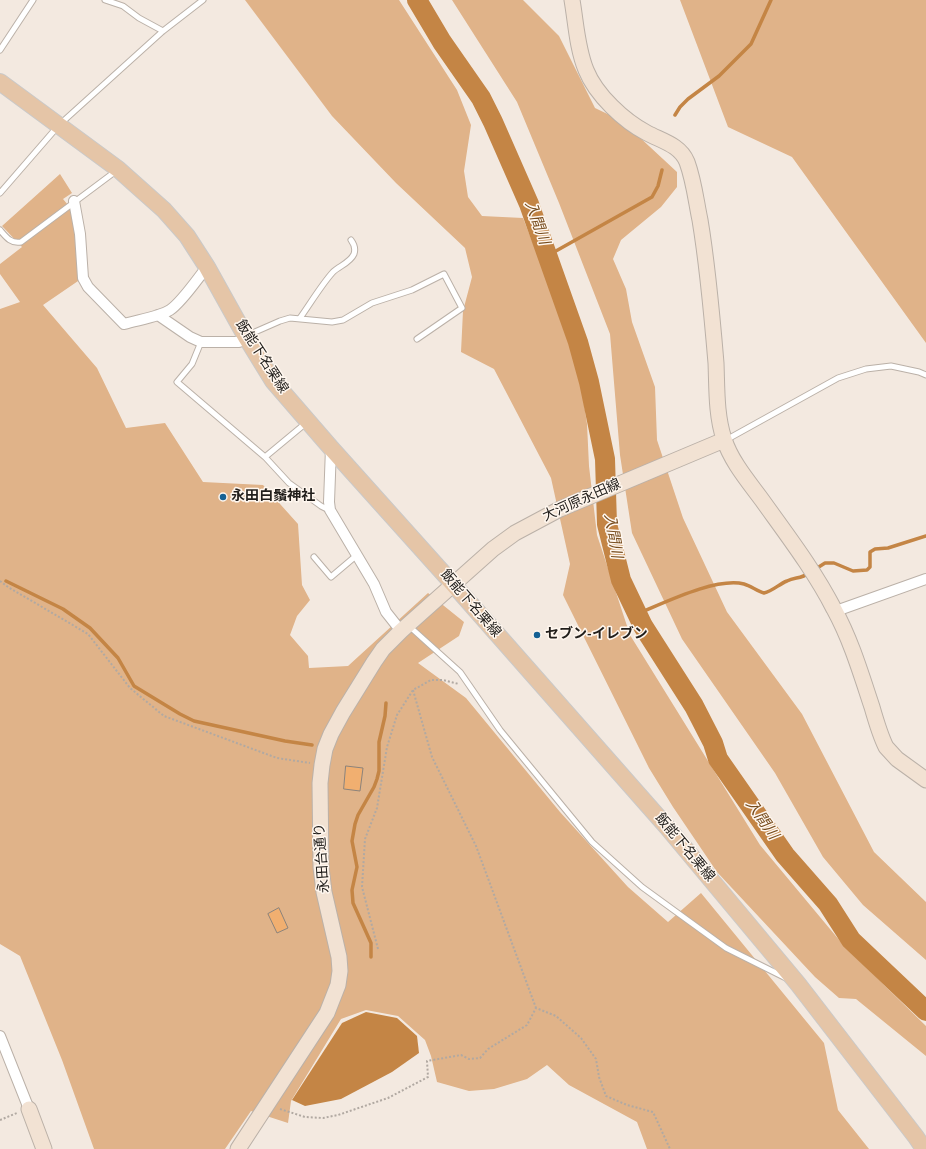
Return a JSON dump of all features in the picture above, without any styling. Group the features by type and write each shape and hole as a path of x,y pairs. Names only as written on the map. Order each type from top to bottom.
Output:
{"main road":[{"name":"飯能下名栗線","path":"0,82 118,169 164,210 187,236 207,267 273,381 331,448 454,584 667,827 798,984 924,1149"}],"street":[{"path":"572,0 580,52 587,72 597,89 607,102 628,121 646,132 673,145 686,160 693,181 703,239 711,298 719,411 724,440 744,474 806,562 836,611 853,650 882,740 886,747 897,759 926,780"},
{"path":"74,201 80,234 83,278 88,287 124,324 158,315 170,310 184,296 207,267"},
{"path":"158,315 190,337 201,342 238,342 246,336"},
{"name":"大河原永田線","path":"454,584 493,549 515,532 560,509 724,440"},
{"path":"331,448 330,510 374,584 386,612 405,628"},
{"path":"836,611 926,579"},
{"name":"永田台通り","path":"238,1149 327,1012 338,984 340,971 321,867 320,783 325,749 343,712 374,662 384,649 454,584"},
{"path":"0,1036 44,1149"}],"lane":[{"path":"0,50 33,0"},
{"path":"105,0 123,6 139,18 163,31"},
{"path":"0,193 59,125 163,31 203,0"},
{"path":"0,230 10,241 16,243 21,242 118,169"},
{"path":"300,318 333,272 353,255 355,250 354,244 351,240"},
{"path":"246,336 290,318 332,322 343,320 372,303 412,290 444,274 462,308 417,339"},
{"path":"201,342 192,364 177,382 265,457 289,483 321,506 330,510"},
{"path":"724,440 838,378 866,369 891,366 920,372 926,375"},
{"path":"265,457 308,422"},
{"path":"314,557 331,577 357,555"},
{"path":"405,628 460,672 500,730 592,842 642,887 726,948 798,984"}],"path":[{"path":"0,581 88,634 130,688 164,716 277,758 322,765"},
{"path":"378,949 362,887 365,839 377,808 387,747 397,715 413,690 430,680 443,680 456,683 473,691"},
{"path":"413,690 432,757 476,846 536,1008 556,1016 580,1038 596,1059 599,1077 606,1096 627,1106 653,1112 670,1149"},
{"path":"267,1105 305,1116 323,1118 338,1115 388,1098 428,1077 428,1061 461,1054 469,1059 480,1058 488,1049 527,1025 536,1008"},
{"path":"0,1120 29,1108"}],"shaded area":[{"path":"245,0 399,0 457,90 471,125 464,171 468,197 482,216 523,218 577,357 587,424 589,466 597,535 630,635 760,845 845,947 926,1026 926,1056 856,999 839,998 815,977 717,872 673,807 649,768 563,595 570,564 551,478 494,369 461,352 463,311 472,277 465,248 396,183 332,116"},
{"path":"452,0 523,0 559,36 595,108 622,121 677,172 677,187 661,207 621,240 613,259 626,289 632,322 655,387 657,440 683,518 727,612 802,714 874,852 926,902 926,960 863,905 823,857 775,773 682,639 632,533 620,455 610,334 559,203 517,102"},
{"path":"680,0 926,0 926,343 792,157 728,127"},
{"path":"60,174 72,193 63,199 73,211 81,279 43,305 97,368 126,428 165,423 203,482 263,485 298,524 302,585 310,600 297,616 290,635 308,656 309,668 348,666 428,593 464,622 459,636 418,663 466,698 560,812 628,887 668,922 701,893 824,1043 838,1110 869,1149 647,1149 637,1122 569,1085 547,1065 527,1079 494,1089 469,1091 437,1082 431,1056 425,1040 398,1016 366,1010 341,1019 291,1101 288,1123 251,1111 225,1149 94,1149 62,1060 20,956 0,944 0,309 20,302 0,274 0,264 22,247 2,226"},
{"path":"366,1012 397,1018 417,1036 419,1053 392,1072 341,1099 305,1106 292,1100 342,1023"}],"building":[{"path":"346,766 363,768 360,791 344,789"},
{"path":"279,908 288,928 277,933 268,914"}],"waterway":[{"name":"入間川","path":"417,0 442,42 481,98 529,204 578,342 589,382 605,459 607,524 621,580 643,626 694,706 713,743 718,759 785,855 828,904 851,940 926,1011"},
{"path":"675,115 688,99 719,76 751,44 771,0"},
{"path":"547,256 652,197 658,186 662,170"},
{"path":"814,570 825,563 834,563 853,571 867,570 870,567 870,552 875,549 888,548 926,536"},
{"path":"637,614 690,592 719,584 744,584 764,593 784,582 809,573"},
{"path":"6,581 63,609 90,628 118,658 134,686 180,714 194,721 285,741 312,745"},
{"path":"371,957 371,943 353,903 352,890 357,867 352,841 358,815 374,787 379,771 379,742 385,716 386,703"}],"place":[{"name":"永田白鬚神社","path":"223,497"},
{"name":"セブン-イレブン","path":"537,635"}]}
